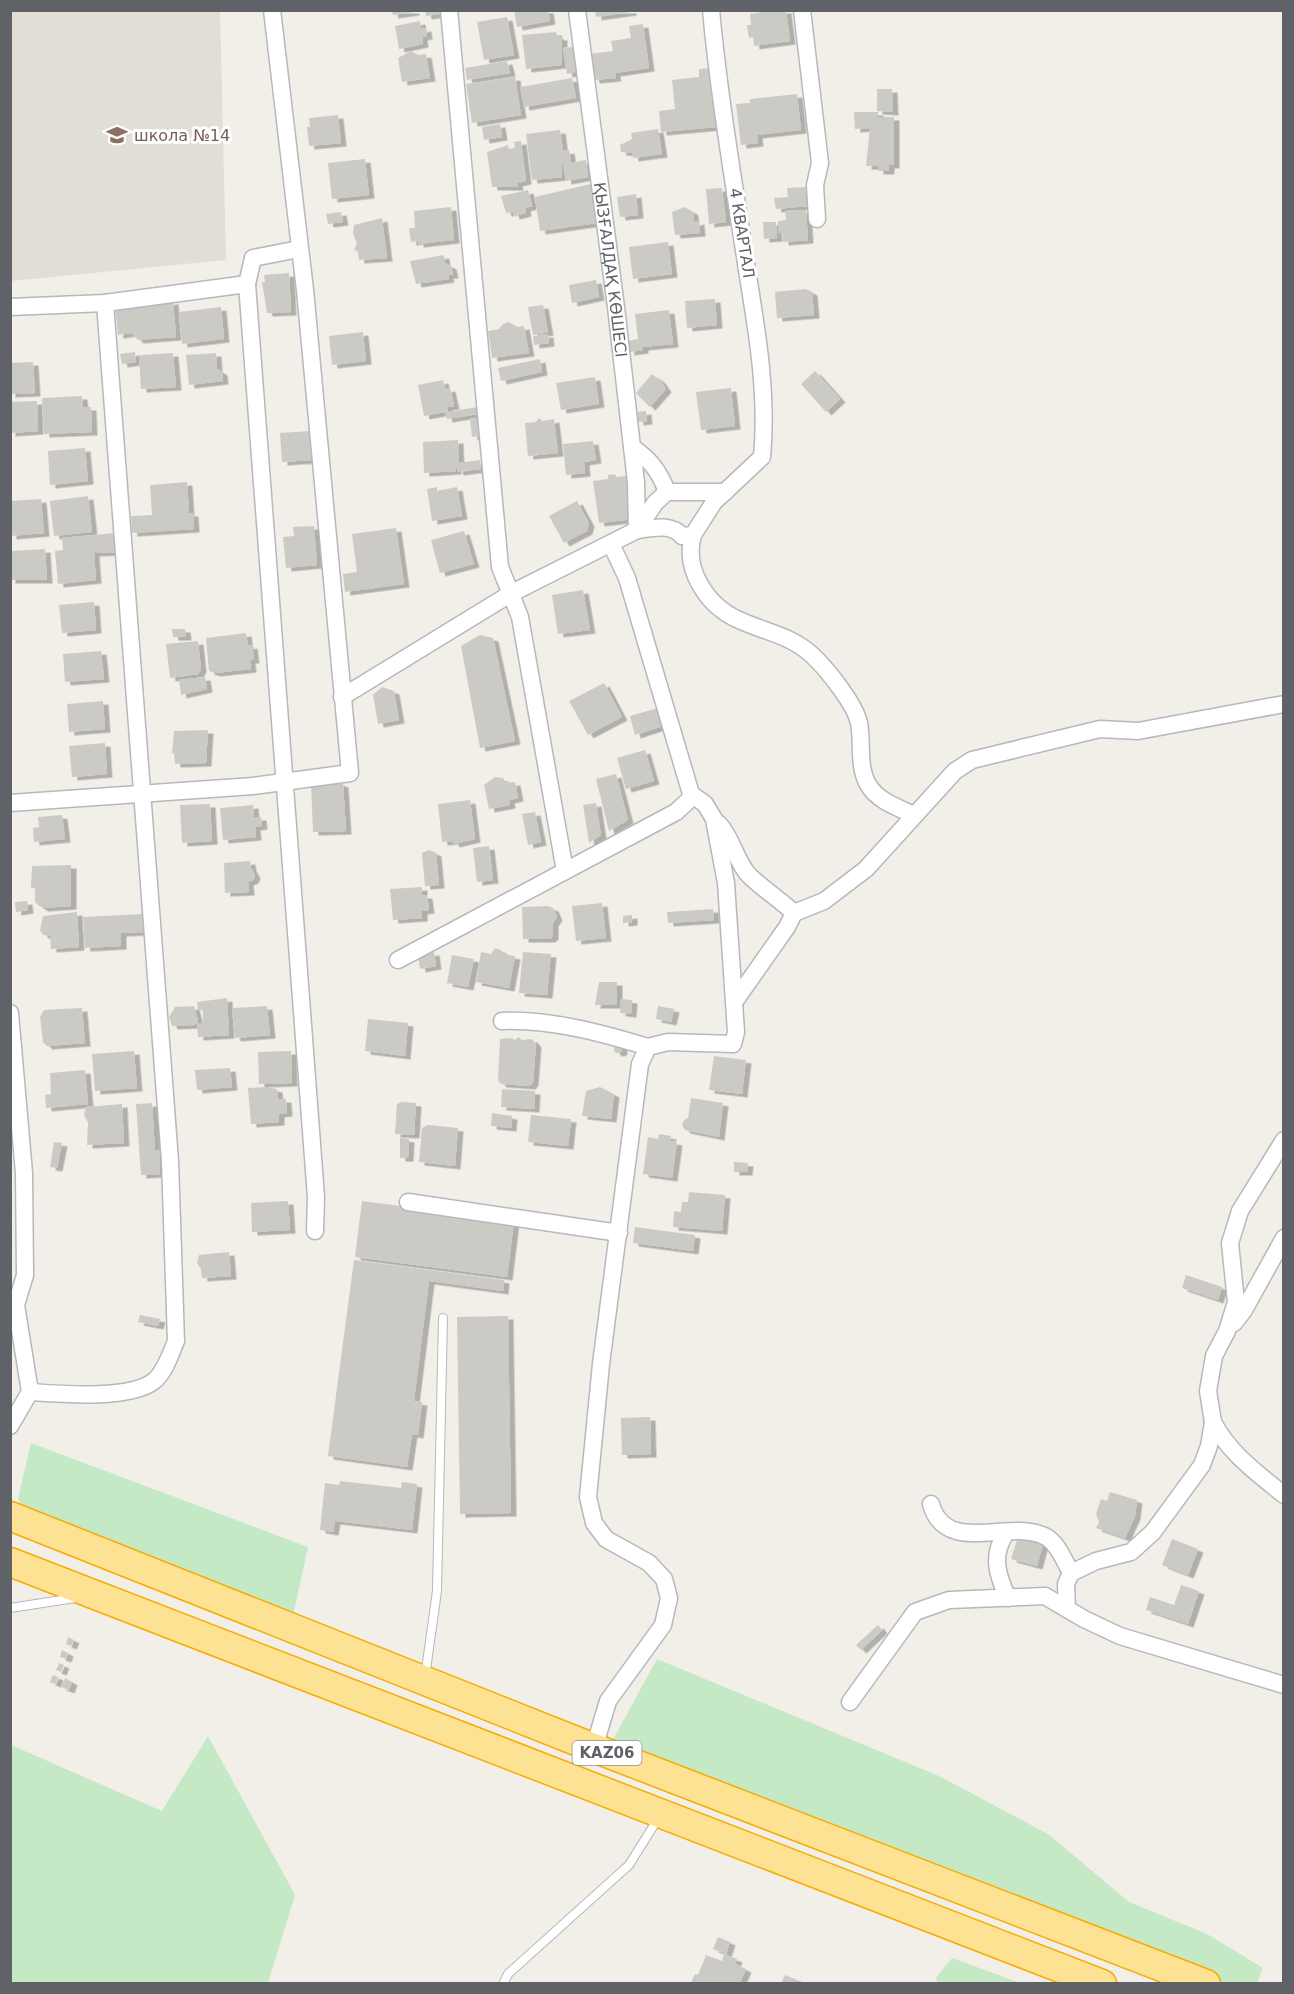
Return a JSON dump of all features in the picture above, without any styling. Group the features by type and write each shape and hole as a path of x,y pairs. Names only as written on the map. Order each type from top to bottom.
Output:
{"highway":[{"name":"KАZ06","path":"10,1516 594,1748 1206,1983"},
{"name":"KАZ06","path":"10,1562 1102,1983"}],"street":[{"path":"10,803 286,782 350,773 292,166 272,10"},
{"path":"448,10 500,567 520,617 565,871"},
{"name":"ҚЫЗҒАЛДАҚ КӨШЕСІ","path":"577,10 632,447 637,530"},
{"name":"4 КВАРТАЛ","path":"711,10 716,67 759,345 765,431 762,457 725,492"},
{"path":"802,10 820,163 815,185 817,219"},
{"path":"299,249 253,258 248,284 316,1197 315,1231"},
{"path":"10,308 105,303 248,284"},
{"path":"30,1392 80,1395 127,1391 154,1381 169,1359 176,1341 170,1161 105,303"},
{"path":"632,447 650,460 660,473 667,492"},
{"path":"637,530 655,503 667,492 725,492"},
{"path":"725,492 714,502 693,535 689,547 696,578 722,610 739,620 779,633 814,657 855,711 859,724 862,766 868,785 876,795 914,815"},
{"path":"342,697 510,594 637,530 660,526 679,531 682,536 693,535"},
{"path":"398,960 676,812 689,800 691,794 627,578 611,544"},
{"path":"735,1001 787,927 794,913 824,901 866,869 955,771 972,760 1100,729 1138,731 1284,704"},
{"path":"691,794 705,804 714,819 726,832 749,876 794,913"},
{"path":"502,1022 526,1020 618,1038 648,1047 668,1042 733,1044 736,1032 735,1001 726,883 714,819"},
{"path":"10,1012 24,1173 25,1275 16,1305 30,1392 10,1426"},
{"path":"594,1748 608,1701 663,1625 669,1598 664,1579 649,1563 606,1539 594,1523 588,1497 602,1364 640,1064 648,1047"},
{"path":"1067,1610 1066,1584 1071,1574 1096,1561 1131,1552 1153,1532 1202,1465 1209,1446 1213,1422 1208,1391 1214,1356 1227,1330 1236,1302 1230,1244 1240,1211 1284,1140"},
{"path":"408,1202 619,1233"},
{"path":"1227,1330 1244,1310 1284,1238"},
{"path":"10,1295 25,1275"},
{"path":"1213,1422 1222,1438 1249,1466 1284,1495"},
{"path":"931,1504 935,1516 945,1526 958,1532 1006,1533 1017,1530 1048,1539 1062,1556 1071,1574"},
{"path":"1006,1533 998,1544 996,1561 1000,1581 1008,1598"},
{"path":"850,1702 915,1612 949,1600 1045,1596 1067,1610 1120,1636 1284,1685"}],"lane":[{"path":"423,1681 437,1591 443,1318"},
{"path":"10,1608 93,1595"},
{"path":"503,1983 508,1974 628,1865 661,1814"}],"shaded area":[{"name":"школа №14","path":"11,10 220,11 226,260 11,281"}],"green space":[{"path":"31,1443 308,1547 292,1620 22,1511 18,1498"},
{"path":"657,1659 939,1776 1048,1834 1129,1902 1207,1934 1263,1968 1257,1983 1226,1983 609,1747"},
{"path":"208,1736 295,1895 268,1983 11,1983 11,1745 162,1811"},
{"path":"952,1958 1020,1983 937,1983 936,1978"}],"building":[{"path":"392,10 414,10 414,12 393,15"},
{"path":"425,10 439,10 440,14 426,16"},
{"path":"514,10 548,10 550,21 517,27"},
{"path":"595,10 631,10 631,12 596,17"},
{"path":"786,10 790,41 754,46 753,37 749,38 747,25 751,25 750,14"},
{"path":"507,17 514,55 484,60 477,22"},
{"path":"420,21 421,29 426,28 427,36 422,37 423,44 399,49 395,26"},
{"path":"643,24 649,68 615,73 616,78 594,80 590,54 613,51 611,41 631,38 629,26"},
{"path":"556,32 558,37 562,37 561,65 526,69 522,35"},
{"path":"573,47 577,72 567,74 563,48"},
{"path":"411,51 418,55 426,54 430,78 402,82 398,58"},
{"path":"507,61 510,73 467,80 465,68"},
{"path":"711,68 717,127 661,132 659,111 675,109 672,80 699,77 699,69"},
{"path":"515,77 521,115 472,123 466,84"},
{"path":"572,78 576,98 524,107 520,87"},
{"path":"877,89 892,89 893,112 877,111"},
{"path":"797,94 801,130 757,135 758,143 741,145 736,104 750,103 750,99"},
{"path":"854,112 878,112 878,117 894,117 894,165 889,165 889,171 878,171 878,166 866,166 870,128 855,129"},
{"path":"338,115 341,143 309,146 307,127 310,127 309,118"},
{"path":"500,124 502,137 484,140 482,127"},
{"path":"658,129 662,154 633,158 632,153 621,152 620,145 632,139 631,133"},
{"path":"560,130 563,151 569,150 571,163 586,160 588,177 566,181 562,159 562,177 532,180 526,134"},
{"path":"521,141 526,181 517,183 518,187 492,187 487,152 508,145 509,149 515,148 514,142"},
{"path":"365,159 369,195 332,199 328,163"},
{"path":"591,184 597,223 540,231 535,197"},
{"path":"806,187 808,206 776,209 774,198 788,197 787,188"},
{"path":"722,188 726,222 709,224 706,189"},
{"path":"528,190 532,206 525,208 526,213 514,216 513,212 506,213 501,196"},
{"path":"636,194 638,215 620,217 617,197"},
{"path":"451,207 454,240 418,244 418,241 411,242 409,228 415,228 414,211"},
{"path":"685,207 693,212 694,222 699,221 700,233 675,235 672,212"},
{"path":"806,210 808,240 783,242 783,233 778,233 778,221 786,220 785,211"},
{"path":"341,212 343,222 328,224 326,214"},
{"path":"382,218 387,258 359,260 358,252 354,249 357,244 353,233 354,225"},
{"path":"763,222 776,222 777,238 764,239"},
{"path":"668,242 672,274 633,279 629,247"},
{"path":"444,255 445,263 451,266 453,275 448,275 449,279 416,284 410,261"},
{"path":"289,273 291,312 267,313 262,282 265,282 264,275"},
{"path":"596,280 599,297 572,303 569,285"},
{"path":"806,289 812,292 814,315 777,318 775,292"},
{"path":"715,299 717,325 687,328 685,301"},
{"path":"173,301 176,337 138,340 132,333 118,335 115,307"},
{"path":"543,305 548,332 533,335 528,307"},
{"path":"221,307 224,339 182,344 179,312"},
{"path":"669,310 673,344 643,347 643,350 629,352 628,341 638,339 635,314"},
{"path":"509,322 517,327 524,326 529,353 492,358 488,331 499,329 503,324"},
{"path":"363,332 366,361 332,365 329,336"},
{"path":"548,334 549,343 534,345 533,336"},
{"path":"135,352 136,362 122,364 120,354"},
{"path":"173,353 176,387 141,389 139,358 142,355"},
{"path":"216,353 217,369 222,372 223,381 189,385 186,355"},
{"path":"540,359 542,372 501,381 498,368"},
{"path":"33,362 35,393 10,394 10,363"},
{"path":"815,371 840,399 826,412 801,384"},
{"path":"652,374 666,389 650,407 636,393"},
{"path":"595,377 599,404 561,410 556,383"},
{"path":"443,380 445,389 450,388 454,406 447,407 448,412 477,407 478,414 447,419 445,412 424,416 418,385"},
{"path":"731,388 735,426 701,430 696,392"},
{"path":"82,396 83,407 91,407 92,432 44,434 42,398"},
{"path":"37,401 38,431 10,433 10,402"},
{"path":"646,411 647,421 638,422 637,412"},
{"path":"478,418 481,436 472,437 470,419"},
{"path":"539,418 543,421 554,419 558,453 528,456 525,423 536,422"},
{"path":"310,431 312,460 282,462 280,433"},
{"path":"458,440 459,463 480,460 481,469 458,472 455,462 456,471 424,473 423,442"},
{"path":"593,441 596,460 584,462 585,473 566,475 563,444"},
{"path":"85,448 88,481 50,485 48,451"},
{"path":"615,474 616,477 627,476 633,519 599,523 593,481 608,479 608,475"},
{"path":"187,482 189,513 193,513 194,529 132,533 131,516 152,515 150,485"},
{"path":"437,487 437,491 457,487 462,516 432,521 427,489"},
{"path":"88,496 92,532 54,536 50,501"},
{"path":"41,499 44,533 11,536 10,501"},
{"path":"577,501 589,523 587,531 564,543 549,516"},
{"path":"314,526 317,565 286,568 283,537 294,536 293,527"},
{"path":"396,528 404,584 345,592 343,574 357,572 352,534"},
{"path":"464,531 474,564 440,573 431,540"},
{"path":"115,533 116,552 94,553 96,580 58,584 55,551 63,550 62,538"},
{"path":"45,549 47,580 10,580 10,551"},
{"path":"583,590 590,630 558,634 552,595"},
{"path":"94,602 96,630 62,633 59,605"},
{"path":"172,629 185,629 186,637 173,637"},
{"path":"246,633 248,646 252,645 254,660 250,660 251,669 215,673 209,671 206,638"},
{"path":"480,635 493,638 515,741 480,748 461,646"},
{"path":"198,641 201,669 198,674 170,678 166,644"},
{"path":"101,651 104,679 65,682 63,654"},
{"path":"205,677 207,689 181,695 179,680"},
{"path":"604,683 622,717 588,735 569,701"},
{"path":"382,687 394,691 399,720 378,724 373,695"},
{"path":"103,701 105,729 69,732 67,704"},
{"path":"658,708 663,726 635,735 630,716"},
{"path":"208,730 206,763 175,764 174,753 172,753 174,731"},
{"path":"105,743 107,774 72,777 69,746"},
{"path":"645,750 654,781 626,789 617,758"},
{"path":"616,774 628,820 609,831 596,779"},
{"path":"495,777 503,778 506,783 515,782 518,798 509,800 510,805 489,809 484,785"},
{"path":"326,778 343,784 346,831 313,832 311,785"},
{"path":"470,800 475,839 454,844 453,841 442,842 438,804"},
{"path":"596,803 601,835 589,843 583,805"},
{"path":"210,804 212,841 182,843 180,805"},
{"path":"253,805 254,817 261,817 262,826 255,827 256,837 223,840 220,808"},
{"path":"535,812 541,842 528,845 522,814"},
{"path":"62,815 65,839 34,842 33,828 39,827 38,817"},
{"path":"489,846 493,880 477,882 473,848"},
{"path":"429,850 436,853 439,885 425,886 422,853"},
{"path":"250,861 255,875 253,880 248,882 249,892 225,893 224,863"},
{"path":"71,865 71,906 43,908 38,905 35,902 35,888 31,888 32,866"},
{"path":"422,887 422,895 427,895 429,910 422,911 422,918 393,920 390,889"},
{"path":"27,901 28,910 16,912 15,902"},
{"path":"602,903 606,938 576,941 572,906"},
{"path":"547,906 553,908 557,917 553,923 553,936 550,939 523,939 522,907"},
{"path":"713,909 714,920 668,923 667,912"},
{"path":"77,912 79,947 51,949 50,936 43,935 40,930 43,916"},
{"path":"143,914 144,932 121,933 121,946 85,948 83,917"},
{"path":"632,915 632,922 623,923 623,916"},
{"path":"495,948 501,950 503,954 515,956 509,988 476,982 481,952 491,954"},
{"path":"434,952 436,966 420,969 418,954"},
{"path":"523,952 551,954 547,995 519,993"},
{"path":"452,955 474,959 468,987 447,983"},
{"path":"599,982 617,982 617,1005 595,1005"},
{"path":"227,998 229,1035 198,1037 197,1023 203,1023 203,1011 198,1009 197,1002"},
{"path":"621,999 632,1000 631,1014 620,1013"},
{"path":"194,1006 198,1022 194,1025 172,1026 169,1017 175,1007"},
{"path":"267,1006 270,1035 235,1038 232,1008"},
{"path":"658,1006 674,1009 671,1022 656,1019"},
{"path":"82,1008 85,1043 47,1046 43,1042 40,1017 44,1010"},
{"path":"368,1019 408,1023 405,1056 365,1051"},
{"path":"519,1037 522,1040 532,1039 536,1044 533,1082 530,1086 501,1084 498,1080 500,1039 515,1040"},
{"path":"618,1045 622,1049 618,1053 614,1049"},
{"path":"134,1051 137,1088 95,1091 92,1054"},
{"path":"291,1051 292,1083 259,1084 258,1052"},
{"path":"714,1056 746,1060 742,1094 709,1090"},
{"path":"230,1068 232,1087 197,1090 195,1070"},
{"path":"85,1070 88,1104 46,1108 45,1095 51,1094 50,1073"},
{"path":"600,1087 614,1094 611,1119 582,1116 586,1091"},
{"path":"248,1088 277,1089 278,1099 286,1099 287,1113 279,1114 279,1122 251,1124"},
{"path":"502,1089 535,1091 534,1109 501,1107"},
{"path":"691,1098 723,1103 719,1137 685,1130 682,1125 688,1118"},
{"path":"152,1103 155,1151 159,1150 160,1174 141,1175 136,1104"},
{"path":"416,1103 414,1135 395,1134 397,1104"},
{"path":"122,1104 124,1143 87,1145 88,1123 84,1114 86,1107"},
{"path":"492,1113 512,1116 511,1128 491,1126"},
{"path":"531,1115 571,1119 568,1146 528,1142"},
{"path":"428,1125 458,1128 455,1166 419,1162 422,1128"},
{"path":"659,1134 671,1136 670,1141 677,1142 672,1178 643,1174 648,1137 658,1139"},
{"path":"400,1138 409,1139 408,1158 400,1158"},
{"path":"54,1142 62,1143 57,1168 50,1167"},
{"path":"734,1162 748,1163 747,1172 734,1172"},
{"path":"689,1192 725,1195 722,1231 673,1227 674,1211 681,1212 682,1202 688,1202"},
{"path":"288,1201 290,1230 252,1232 251,1203"},
{"path":"362,1201 514,1221 507,1277 355,1257"},
{"path":"635,1227 695,1235 693,1251 633,1243"},
{"path":"229,1252 231,1276 202,1278 201,1269 197,1263 199,1255"},
{"path":"354,1260 504,1280 503,1291 429,1281 414,1401 422,1402 418,1435 412,1434 407,1467 328,1456"},
{"path":"1186,1275 1222,1287 1218,1300 1182,1288"},
{"path":"140,1315 160,1319 158,1326 138,1322"},
{"path":"508,1316 511,1513 460,1514 457,1317"},
{"path":"650,1417 651,1454 622,1455 621,1418"},
{"path":"340,1481 401,1488 402,1482 417,1484 412,1530 335,1521 333,1532 320,1530 325,1483 339,1485"},
{"path":"1110,1492 1137,1500 1135,1516 1125,1538 1096,1528 1099,1522 1096,1514 1101,1499 1107,1501"},
{"path":"1018,1537 1043,1544 1037,1566 1011,1559"},
{"path":"1172,1539 1198,1549 1188,1575 1162,1565"},
{"path":"1181,1585 1199,1591 1188,1624 1146,1610 1150,1597 1174,1605"},
{"path":"878,1625 882,1630 861,1650 856,1645"},
{"path":"68,1637 74,1640 71,1646 66,1644"},
{"path":"62,1650 68,1653 66,1659 60,1657"},
{"path":"59,1663 64,1665 61,1672 56,1670"},
{"path":"53,1675 58,1677 56,1684 50,1682"},
{"path":"65,1678 72,1682 69,1690 61,1687"},
{"path":"718,1937 730,1942 726,1954 713,1949"},
{"path":"724,1954 737,1959 735,1964 746,1969 740,1983 691,1983 695,1974 698,1975 706,1955 722,1961"},
{"path":"785,1975 805,1983 781,1983"}],"place":[{"name":"школа №14","path":"117,135"}]}
